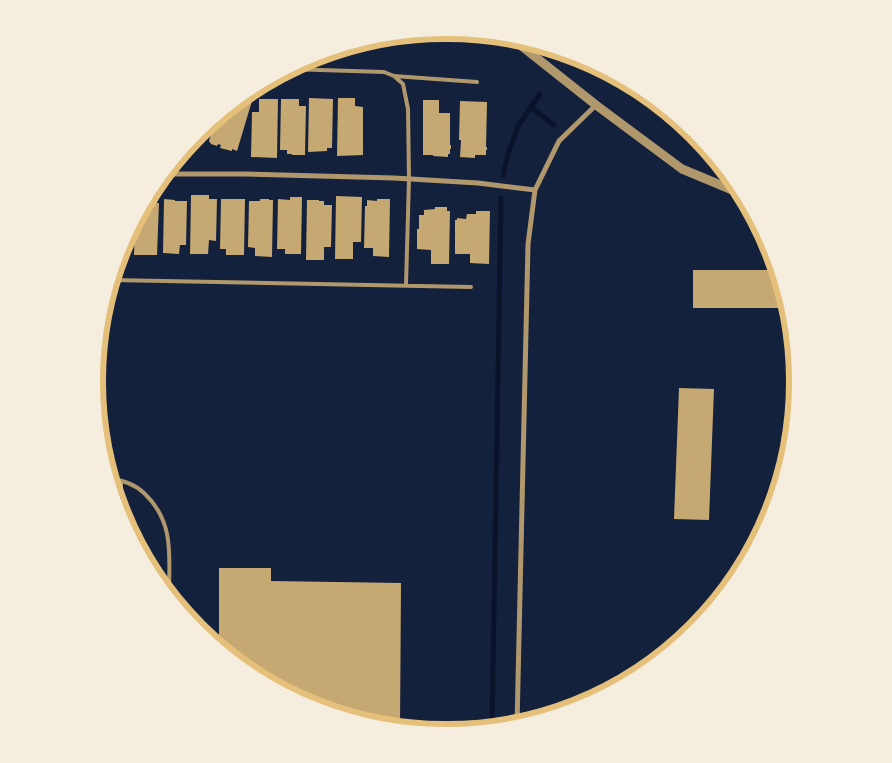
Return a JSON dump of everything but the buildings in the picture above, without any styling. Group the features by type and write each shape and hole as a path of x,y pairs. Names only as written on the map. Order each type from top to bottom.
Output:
{"street":[{"path":"523,47 596,105 682,169 729,189"},
{"path":"517,717 528,244 535,190 559,141 596,105"},
{"path":"173,174 409,179 478,183 535,190"}],"lane":[{"path":"304,70 384,72 394,76 477,82"},
{"path":"394,76 403,84 408,109 409,179 406,285"},
{"path":"119,280 471,286"},
{"path":"118,480 128,482 141,490 155,503 164,521 167,528 169,583"},
{"path":"121,481 121,492"}],"waterway":[{"path":"503,175 518,126 540,94"},
{"path":"531,107 554,125"},
{"path":"492,721 501,198"}]}
